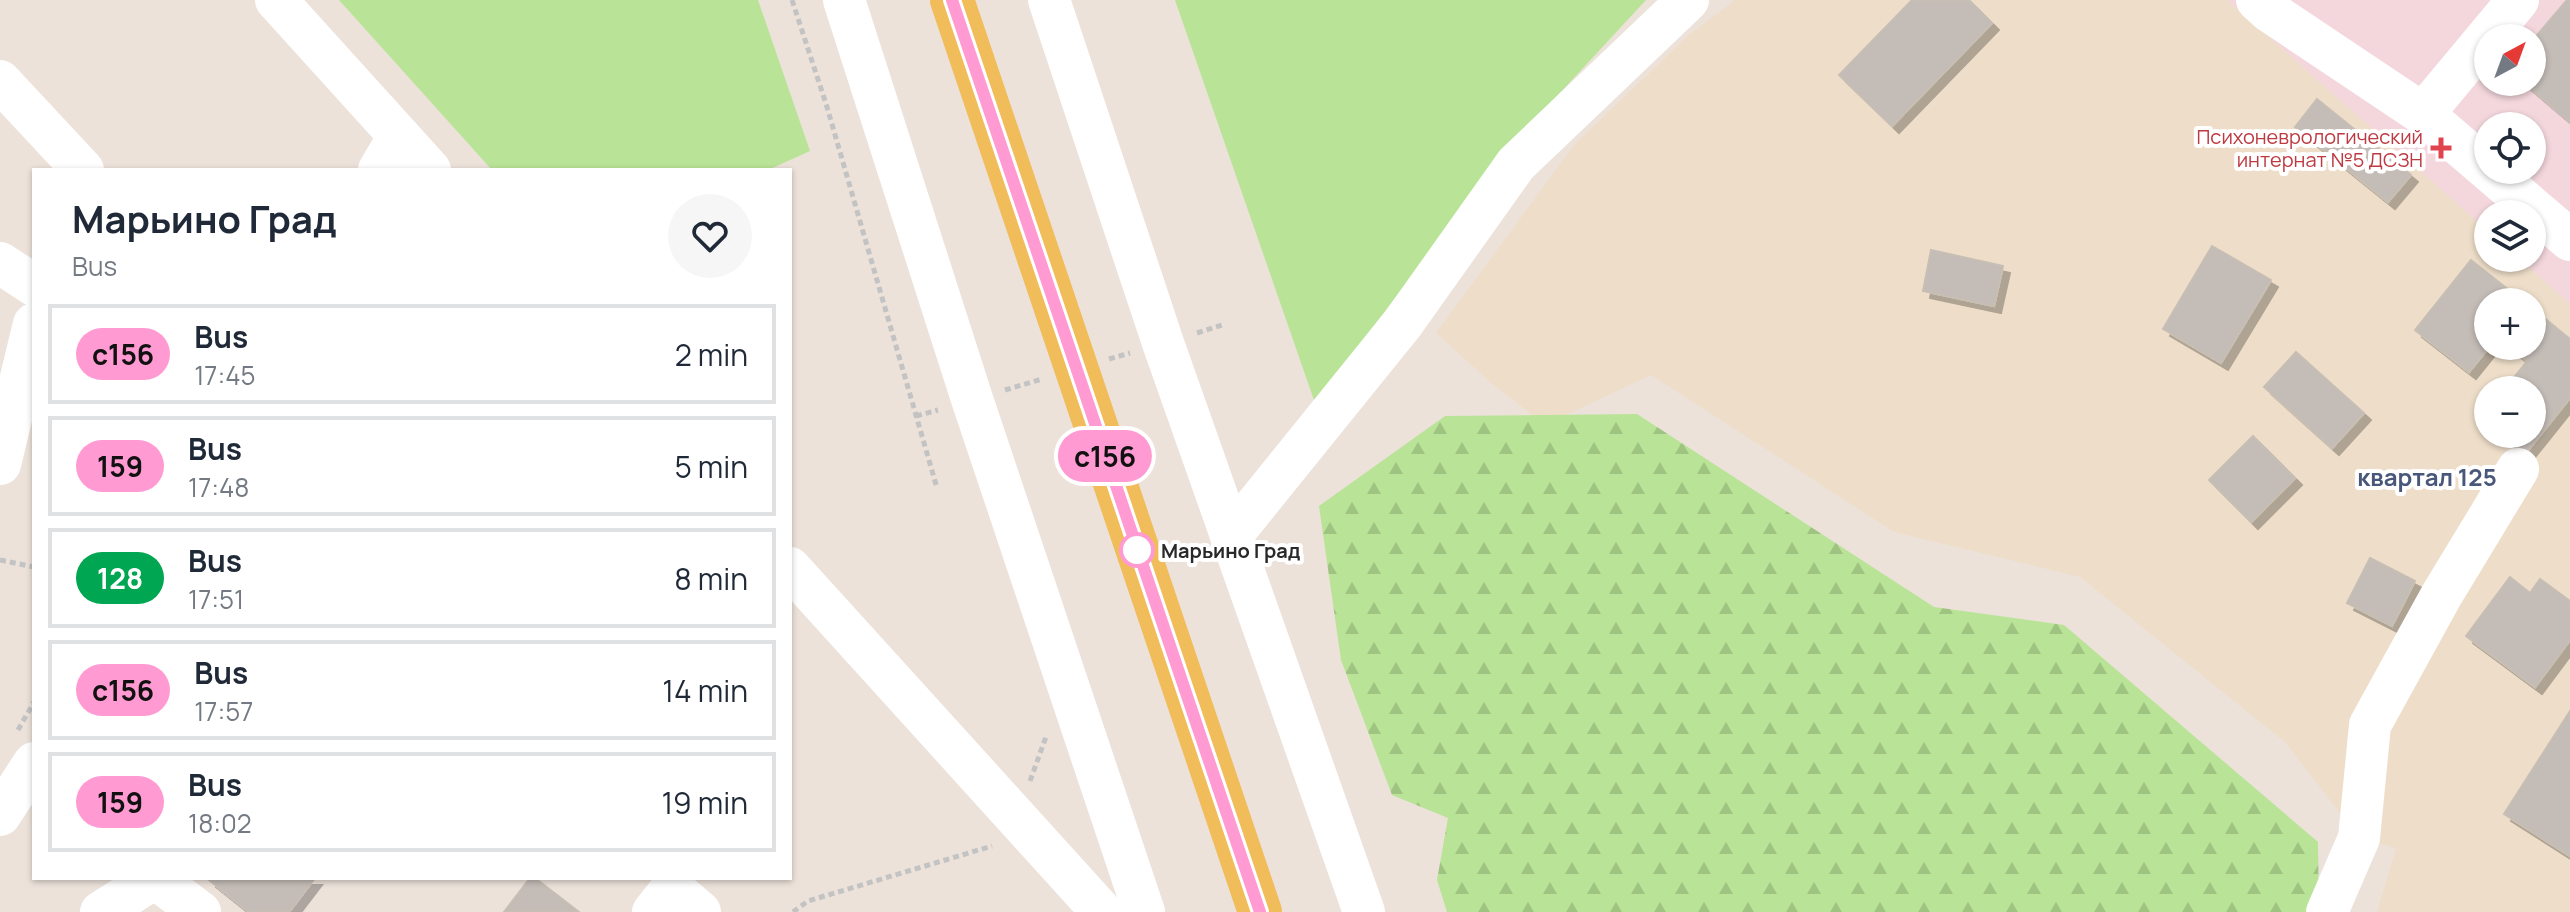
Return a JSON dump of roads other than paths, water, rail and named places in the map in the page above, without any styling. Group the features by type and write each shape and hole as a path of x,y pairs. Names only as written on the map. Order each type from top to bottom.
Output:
{"main road":[{"path":"952,0 1260,912"}],"street":[{"path":"276,0 389,153 425,168"},
{"path":"844,0 972,399 1144,912"},
{"path":"1049,0 1163,343 1364,912"},
{"path":"1231,536 1403,323 1516,164 1688,0"},
{"path":"2257,0 2423,114 2570,240"},
{"path":"2423,114 2518,0"},
{"path":"4,101 81,168"},
{"path":"0,263 32,284"},
{"path":"0,464 32,332"},
{"path":"2327,912 2359,838 2370,725 2441,596 2518,469"},
{"path":"792,570 1102,912"},
{"path":"101,912 152,880"},
{"path":"158,880 200,912"},
{"path":"653,912 672,888 700,912"}],"place":[{"name":"Психоневрологический интернат №5 ДСЗН","path":"2441,148"},
{"name":"Марьино Град","path":"1137,550"}],"district":[{"name":"квартал 125","path":"2427,476"}]}
